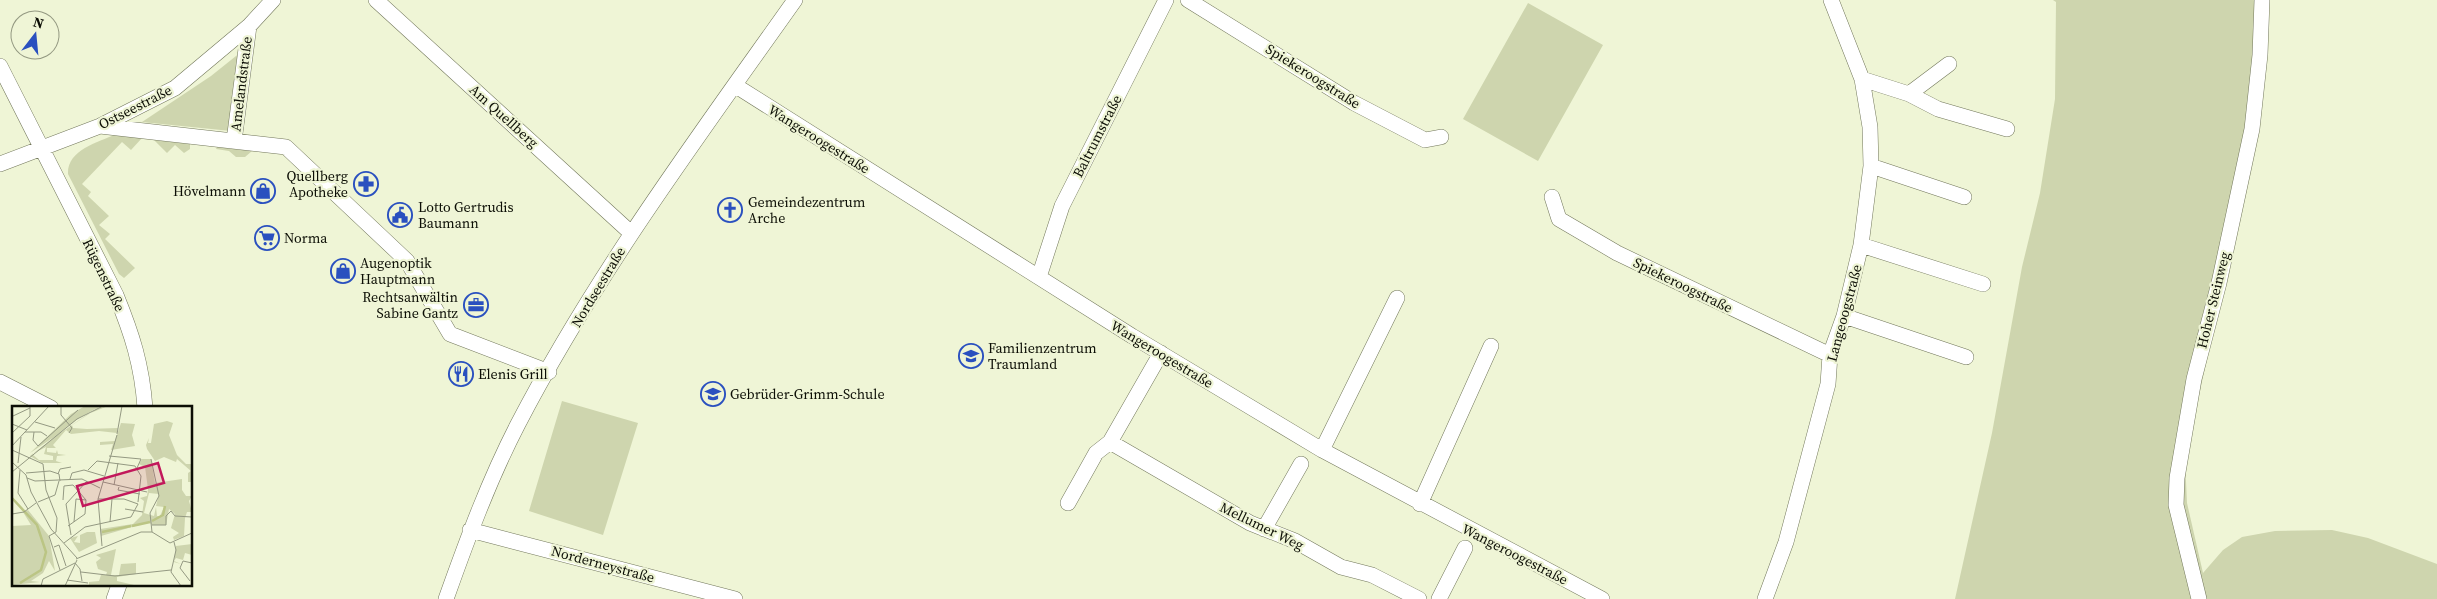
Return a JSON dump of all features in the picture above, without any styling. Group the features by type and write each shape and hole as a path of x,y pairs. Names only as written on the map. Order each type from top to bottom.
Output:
{"street":[{"name":"Ostseestraße","path":"0,164 42,150 100,126 174,88 249,26 273,0"},
{"name":"Am Quellberg","path":"376,0 631,233"},
{"name":"Nordseestraße","path":"446,599 470,530 518,425 631,233 795,0"},
{"name":"Baltrumstraße","path":"1038,277 1062,206 1166,0"},
{"name":"Spiekeroogstraße","path":"1188,0 1362,107 1424,140 1441,137"},
{"name":"Langeoogstraße","path":"1765,599 1786,542 1828,384 1830,355 1844,316 1861,245 1871,166 1870,128 1862,80 1831,0"},
{"name":"Hoher Steinweg","path":"2199,599 2176,505 2177,478 2192,389 2252,129 2260,55 2262,0"},
{"name":"Amelandstraße","path":"234,141 249,26"},
{"path":"1909,94 1949,64"},
{"name":"Rügenstraße","path":"0,66 116,295 129,327 143,376 145,406"},
{"path":"1862,80 1909,94 1938,110 2007,129"},
{"name":"Wangeroogestraße","path":"736,86 1038,277 1322,450 1420,504 1602,599"},
{"name":"Amelandstraße","path":"100,126 286,147 407,262 450,334 549,372"},
{"path":"1871,166 1964,197"},
{"name":"Spiekeroogstraße","path":"1552,197 1559,219 1617,253 1830,355"},
{"path":"1861,245 1983,284"},
{"path":"1322,450 1397,298"},
{"path":"1844,316 1966,357"},
{"path":"1420,504 1492,346"},
{"path":"1068,503 1096,453 1110,442 1161,353"},
{"path":"0,382 47,406"},
{"name":"Mellumer Weg","path":"1110,442 1250,523 1295,541 1341,567 1372,575 1419,599"},
{"path":"1264,529 1301,464"},
{"name":"Norderneystraße","path":"470,530 735,599"},
{"path":"1440,599 1465,548"},
{"path":"114,599 119,586"}],"green space":[{"path":"2053,0 2266,0 2256,133 2185,460 2187,503 2203,573 2223,550 2242,537 2275,531 2332,530 2368,538 2437,564 2437,599 1955,599 1992,433 2022,267 2040,193 2055,99 2056,2"},
{"path":"1528,3 1603,45 1538,161 1463,119"},
{"path":"241,52 231,131 142,122 211,76"},
{"path":"116,134 142,138 131,150 122,142 82,184 91,192 88,196 109,216 99,225 110,234 105,239 135,268 124,278 119,274 68,174 72,159 84,148"},
{"path":"154,140 190,144 190,149 184,153 175,145 167,153"},
{"path":"217,147 252,151 245,157 236,157 229,151 216,149"},
{"path":"562,401 638,423 603,535 529,511"}],"place":[{"name":"Quellberg Apotheke","path":"366,184"},
{"name":"Hövelmann","path":"263,191"},
{"name":"Gemeindezentrum Arche","path":"730,210"},
{"name":"Lotto Gertrudis Baumann","path":"400,215"},
{"name":"Norma","path":"267,238"},
{"name":"Augenoptik Hauptmann","path":"343,271"},
{"name":"Rechtsanwältin Sabine Gantz","path":"476,305"},
{"name":"Familienzentrum Traumland","path":"971,356"},
{"name":"Elenis Grill","path":"461,374"},
{"name":"Gebrüder-Grimm-Schule","path":"713,394"}]}
